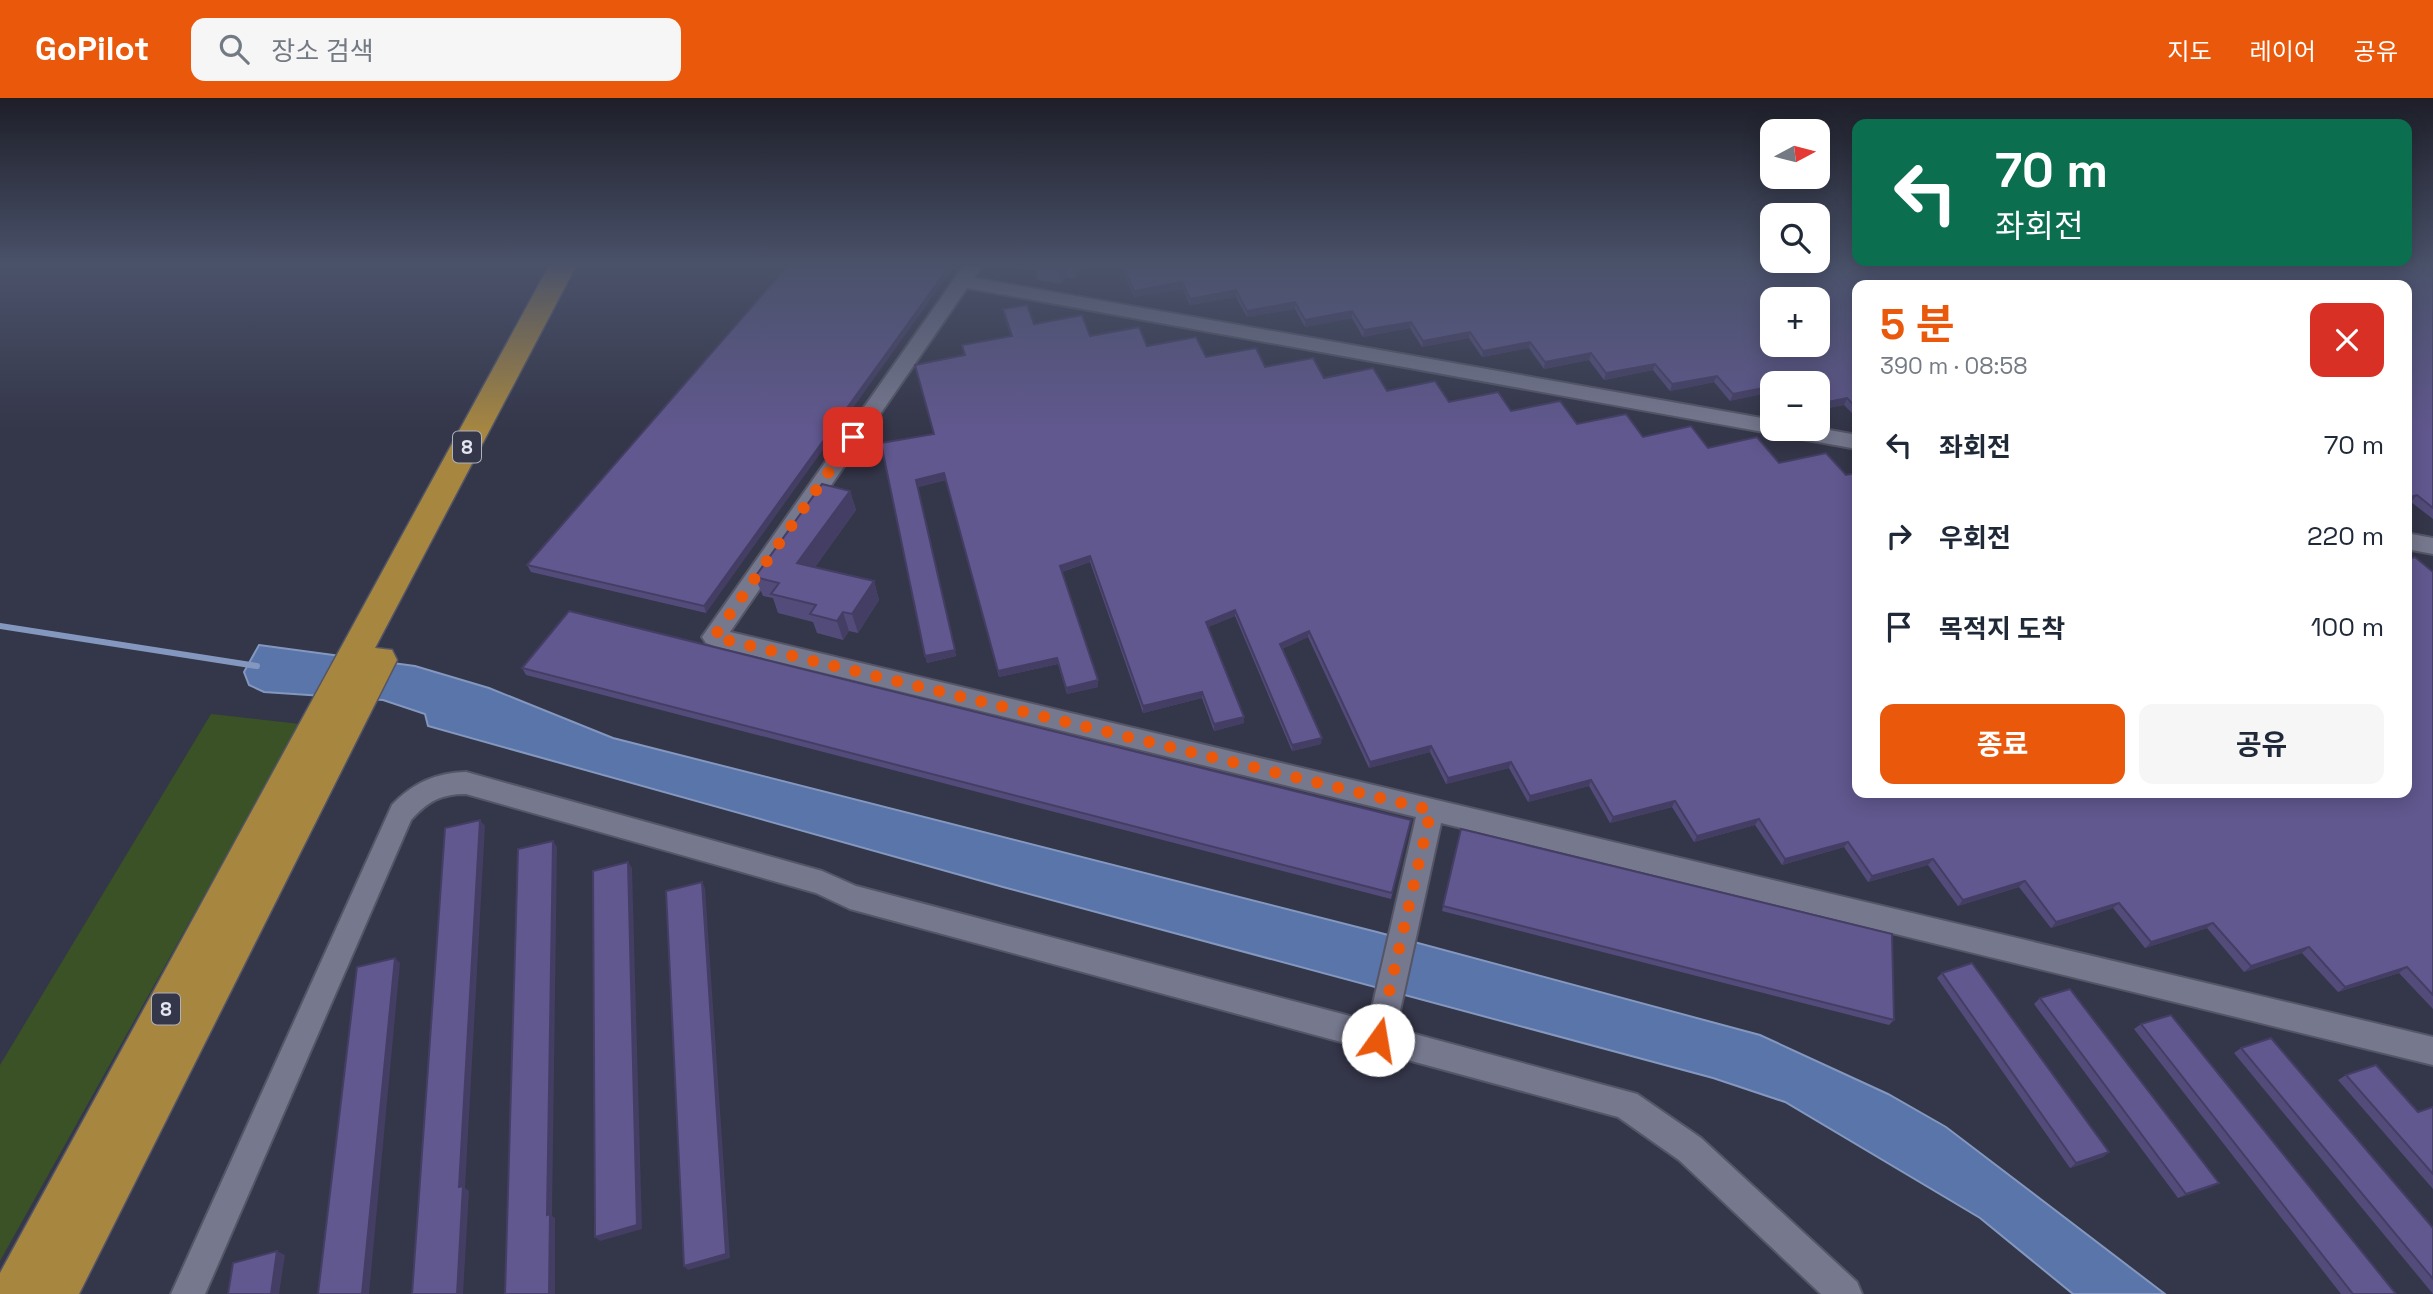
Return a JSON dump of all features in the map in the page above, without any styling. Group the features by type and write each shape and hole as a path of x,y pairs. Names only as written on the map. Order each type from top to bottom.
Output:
{"highway":[{"name":"8","path":"382,629 536,320"},
{"name":"8","path":"16,1294 552,320"},
{"name":"8","path":"52,1294 331,725"}],"lane":[{"path":"934,320 714,637 2433,1051"},
{"path":"1212,320 1760,425"},
{"path":"1830,437 1852,441"},
{"path":"2412,542 2433,545"},
{"path":"188,1294 401,813 417,795 431,786 466,783 821,883 850,897 1626,1104 1690,1149 1845,1294"},
{"path":"1378,1040 1431,810"}],"green space":[{"path":"211,714 300,724 0,1261 0,1065"}],"water":[{"path":"259,645 415,666 489,688 613,738 1377,932 1760,1035 1888,1094 1946,1127 2165,1294 2073,1294 1980,1218 1785,1102 1713,1078 1003,887 428,726 425,714 383,700 264,692 249,685 244,672"}],"building":[{"path":"740,320 911,320 704,606 527,565"},
{"path":"1007,320 1032,320 1034,324 1056,320 1084,320 1090,336 1139,327 1147,346 1196,337 1206,357 1256,348 1265,367 1313,358 1324,378 1373,368 1387,391 1435,381 1449,402 1498,392 1511,411 1560,401 1577,424 1626,414 1643,437 1691,426 1708,448 1757,437 1779,463 1826,453 1846,475 1852,474 1852,798 2412,798 2412,558 2415,557 2433,572 2433,995 2407,967 2345,987 2309,947 2251,966 2213,923 2151,942 2119,903 2056,922 2025,881 1963,900 1933,859 1872,876 1848,842 1785,859 1759,819 1697,836 1675,801 1613,817 1591,780 1530,796 1511,762 1448,778 1431,746 1370,762 1309,631 1280,644 1322,738 1292,745 1235,610 1206,622 1244,717 1214,724 1202,692 1143,706 1090,556 1060,566 1098,680 1066,688 1057,658 998,671 944,473 916,480 955,650 925,656 881,443 934,434 915,365 965,355 962,345 1012,336"},
{"path":"1358,320 1760,320 1760,357 1830,357 1830,320 1852,320 1852,403 1847,398 1830,402 1830,371 1760,371 1760,389 1733,394 1717,376 1672,384 1655,364 1606,373 1591,353 1545,362 1530,342 1483,351 1470,332 1423,341 1411,322 1364,330"},
{"path":"2412,320 2433,320 2433,508 2417,495 2412,496"},
{"path":"822,484 850,491 797,563 874,581 852,614 843,612 837,621 810,614 816,605 771,594 779,583 755,577"},
{"path":"569,611 1411,820 1392,893 522,668"},
{"path":"480,820 459,1187 463,1186 457,1294 412,1294 445,828"},
{"path":"1461,829 1892,934 1894,1020 1443,906"},
{"path":"553,841 547,1215 550,1214 549,1294 505,1294 518,849"},
{"path":"628,862 637,1225 595,1237 593,871"},
{"path":"702,882 726,1254 684,1266 666,891"},
{"path":"395,958 362,1294 318,1294 357,967"},
{"path":"1972,963 2109,1152 2076,1163 1942,973"},
{"path":"2070,989 2219,1183 2186,1194 2040,998"},
{"path":"2171,1015 2396,1294 2353,1294 2141,1024"},
{"path":"2271,1038 2433,1228 2433,1279 2241,1048"},
{"path":"2376,1065 2418,1112 2433,1107 2433,1174 2346,1075"},
{"path":"277,1251 271,1294 228,1294 233,1263"}],"waterway":[{"path":"0,626 257,666"}],"route":[{"path":"853,437 714,637 1431,810 1378,1040"}]}
